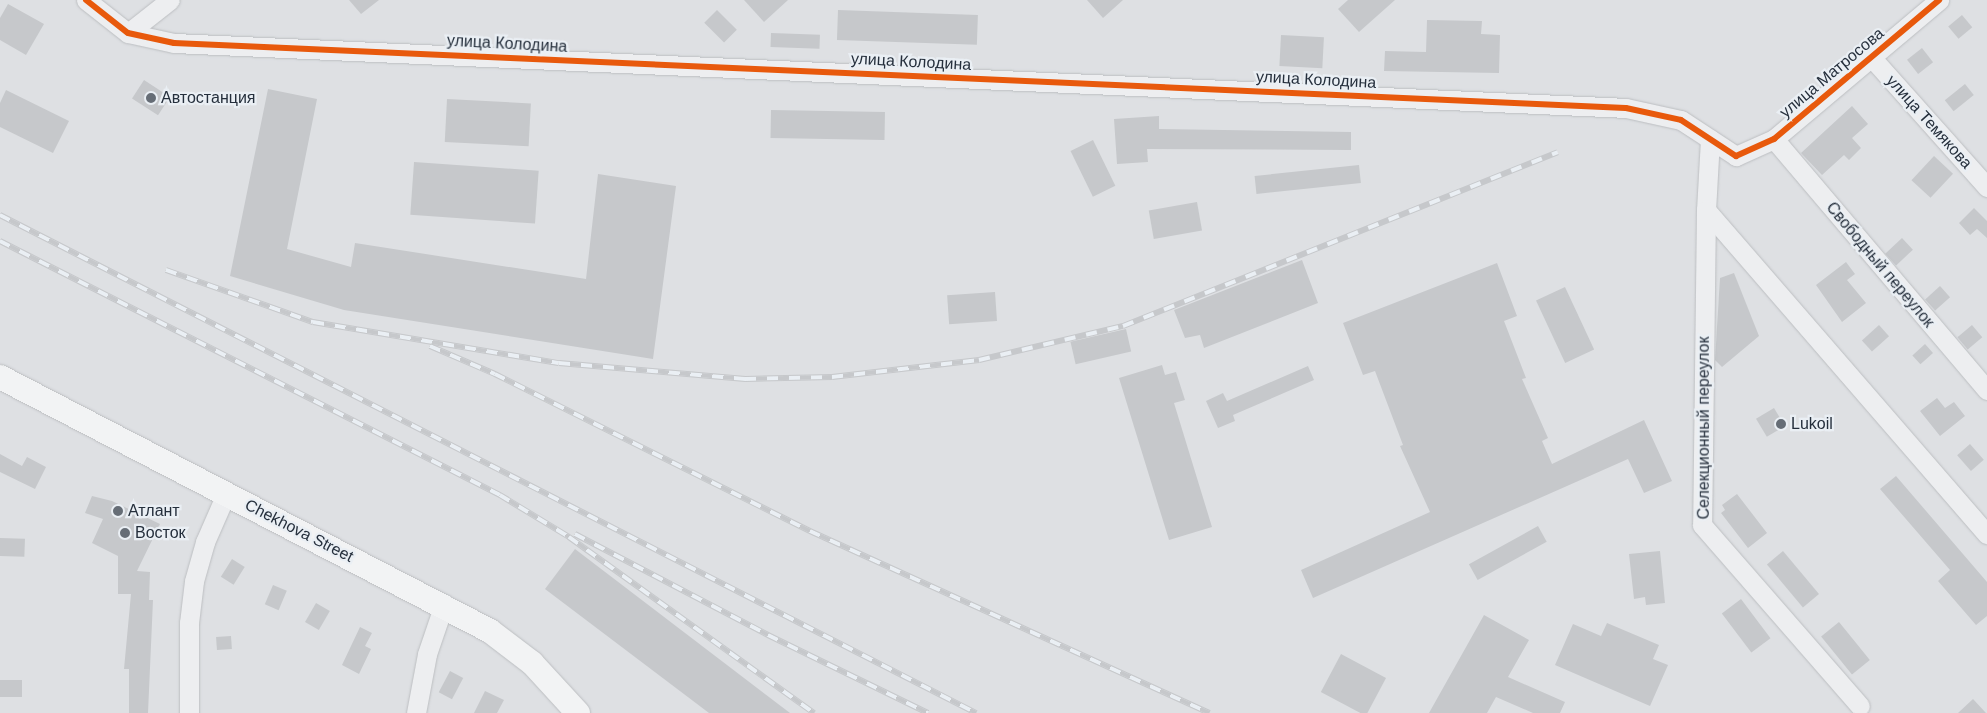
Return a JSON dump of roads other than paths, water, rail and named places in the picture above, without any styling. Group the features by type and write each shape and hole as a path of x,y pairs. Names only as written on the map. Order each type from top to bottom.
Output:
{"main road":[{"name":"Chekhova Street","path":"0,377 444,604 490,631 532,663 578,713"}],"street":[{"name":"улица Колодина","path":"86,0 128,33 174,43 1626,108 1681,120 1736,156"},
{"path":"128,33 170,0"},
{"name":"улица Матросова","path":"1736,156 1774,139 1939,0"},
{"name":"улица Темякова","path":"1872,58 1987,186"},
{"name":"Селекционный переулок","path":"1710,139 1706,210 1702,525 1860,706"},
{"name":"Свободный переулок","path":"1774,139 1987,390"},
{"path":"1706,210 1987,534"},
{"path":"189,713 189,622 194,581 205,542 226,494"},
{"path":"416,713 427,654 444,604"}],"railway":[{"path":"166,270 313,322 559,363 745,379 832,377 979,360 1123,326 1557,152"},
{"path":"0,215 976,713"},
{"path":"0,241 500,495 569,537 814,713"},
{"path":"430,346 495,374 810,531 1210,713"},
{"path":"575,534 768,635 928,713"}],"place":[{"name":"Автостанция","path":"151,98"},
{"name":"Lukoil","path":"1781,424"},
{"name":"Атлант","path":"118,511"},
{"name":"Восток","path":"125,533"}]}
